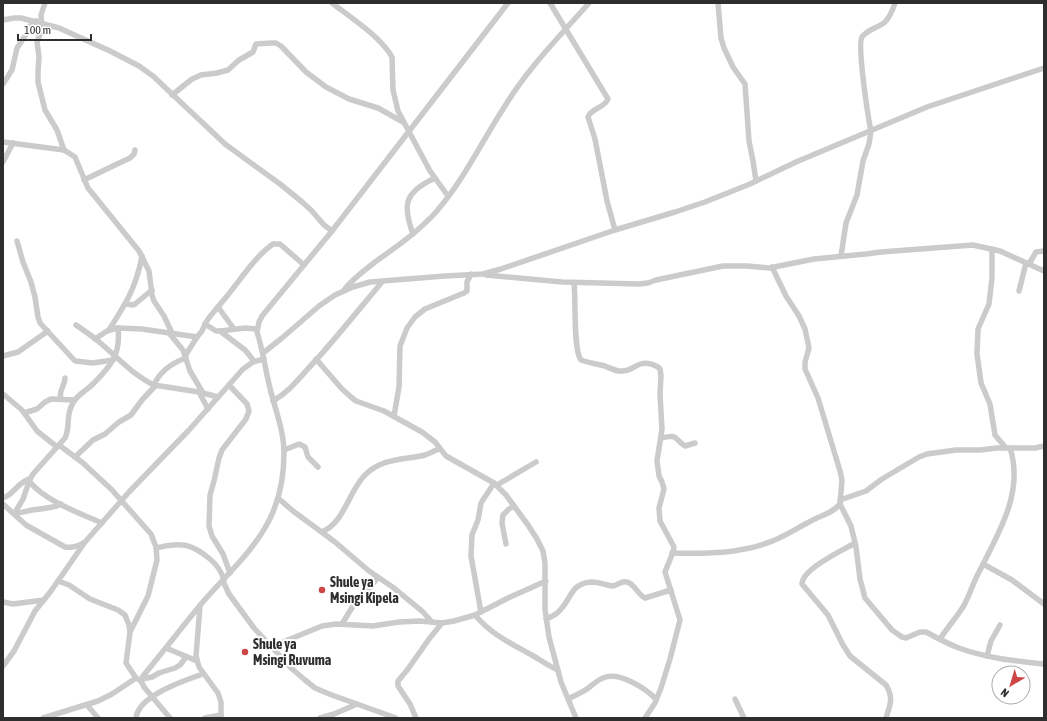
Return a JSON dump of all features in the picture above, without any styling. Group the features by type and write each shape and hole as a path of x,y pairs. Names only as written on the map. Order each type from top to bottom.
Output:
{"street":[{"path":"40,3 42,10"},
{"path":"45,3 39,22 42,30 37,42 40,56 38,82 45,110 57,130 64,150"},
{"path":"332,3 357,22 383,45 392,57 394,99 403,122 430,171 448,196"},
{"path":"140,680 200,606 261,536 274,512 283,469 284,450 257,329 262,316 332,232 508,3"},
{"path":"550,3 608,99 607,102 591,112 588,117 595,139 607,201 615,230"},
{"path":"342,292 355,278 428,220 464,174 505,105 531,70 589,3"},
{"path":"718,3 719,24 724,48 733,67 745,84 749,141 754,161 756,181"},
{"path":"841,256 846,223 857,195 863,160 869,144 871,131 860,41 868,31 888,19 895,3"},
{"path":"3,20 21,18 71,32 131,61 153,76 231,148 301,201 332,232"},
{"path":"3,84 12,70 17,48 30,26 39,22"},
{"path":"172,95 187,82 197,76 228,70 239,60 253,52 256,44 276,43 281,46 306,72 326,87 349,98 378,108 403,122"},
{"path":"483,274 615,230 675,212 733,191 789,165 945,100 978,91 1044,68"},
{"path":"3,142 64,150 75,157 78,161 88,188 135,244 142,256 149,271 154,301 164,316 170,333 180,345 190,371 208,409"},
{"path":"3,162 13,143"},
{"path":"84,180 130,158 134,154 135,150"},
{"path":"412,234 408,218 407,202 414,192 435,178"},
{"path":"17,241 36,297 40,323 75,362 93,363 115,358"},
{"path":"75,457 93,440 105,434 119,422 131,416 155,385 160,374 170,365 185,357 205,324 218,307 257,260 273,244 277,243 285,248 304,265"},
{"path":"263,353 319,306 342,292 364,284 382,282 483,274 574,283 639,284 723,266 733,265 772,268 805,260 841,256 973,246 992,249 1044,271"},
{"path":"940,639 964,604 1002,526 1011,499 1015,475 1013,456 1008,448 995,435 990,404 981,383 977,354 978,329 989,304 992,278 992,249"},
{"path":"1019,291 1027,264 1036,252 1044,251"},
{"path":"109,330 126,304 137,277 142,256"},
{"path":"772,268 786,296 799,316 807,335 809,348 804,362 805,369 818,398 840,471 842,480 840,502 851,526 860,579 865,598 892,630 902,637 906,638 920,632 926,632 960,648 987,656 1006,660 1044,664"},
{"path":"394,416 399,387 400,346 407,328 425,309 467,291 468,282 472,274"},
{"path":"273,401 288,391 304,375 382,282"},
{"path":"574,283 576,345 579,358 584,362 604,366 618,371 629,369 641,363 652,365 660,369 661,438 657,461 659,476 664,489 659,508 660,522 674,547 665,572 680,620 670,659 656,699 646,718"},
{"path":"126,304 135,304 152,290"},
{"path":"218,307 234,329"},
{"path":"205,324 216,331 245,328 257,329"},
{"path":"76,325 95,339 115,358 145,380 155,385 201,392 218,397"},
{"path":"13,512 23,499 29,480 37,468 65,438 68,432 67,416 74,400 92,385 115,358 120,342 118,328"},
{"path":"95,339 109,330 118,328 142,329 197,337"},
{"path":"3,360 3,356 18,352 48,331"},
{"path":"220,331 245,350 254,361"},
{"path":"3,666 14,651 35,611 85,542 243,369 254,361 264,359"},
{"path":"316,359 342,389 351,397 394,416 431,438 446,456 495,484 514,506 537,539 543,551 546,581 545,609 552,652 576,718"},
{"path":"61,399 60,392 66,378"},
{"path":"229,385 247,404 249,411 246,419 225,444 219,458 210,495 209,526 212,536 224,554 230,573"},
{"path":"3,394 24,413 37,431 75,457 112,490 151,534 158,560 148,596 130,632"},
{"path":"24,413 37,409 48,400 74,400"},
{"path":"661,438 673,436 685,446 695,443"},
{"path":"284,450 299,444 305,447 308,457 318,466"},
{"path":"672,553 705,553 751,548 779,538 812,520 833,511 840,502 866,491 886,477 919,457 927,454 956,450 1035,448 1044,446"},
{"path":"322,532 329,529 340,518 346,504 361,480 375,467 392,460 424,455 439,449"},
{"path":"536,462 495,484 481,503 478,520 472,535 471,556 478,613 498,636 558,670"},
{"path":"3,498 11,494 21,483 29,480"},
{"path":"29,480 41,492 102,523"},
{"path":"278,498 422,611 432,622"},
{"path":"3,504 26,525 65,547 77,547 85,542"},
{"path":"3,513 21,513 32,510 53,508 62,504"},
{"path":"506,544 502,523 503,515 514,506"},
{"path":"855,543 817,565 801,581 828,615 850,656 886,685 891,703 886,718"},
{"path":"156,548 174,545 192,547 200,551 217,565 224,580 226,589 238,609 291,668 315,688 396,718"},
{"path":"983,564 1012,580 1044,604"},
{"path":"342,624 353,606 378,577"},
{"path":"58,581 69,585 90,599 122,613 129,625 130,632 126,663 170,718"},
{"path":"271,647 322,626 342,624 371,626 398,622 442,623 460,620 546,581"},
{"path":"546,619 558,613 562,609 569,595 578,586 590,582 613,586 623,581 628,582 641,596 645,598 671,590"},
{"path":"3,602 13,604 44,600"},
{"path":"200,606 196,640 197,661 203,674 218,693 221,702 221,717 205,718"},
{"path":"416,718 410,704 398,686 398,681 428,639 442,623"},
{"path":"987,656 991,641 1000,625"},
{"path":"166,648 197,661"},
{"path":"43,718 87,706 140,680 175,668 180,665 186,657"},
{"path":"136,718 138,712 152,696 183,681 203,674"},
{"path":"568,699 603,678 617,676 637,684 656,699"},
{"path":"734,699 744,718"},
{"path":"321,718 357,704"},
{"path":"87,706 98,718"}],"place":[{"name":"Shule ya Msingi Kipela","path":"322,590"},
{"name":"Shule ya Msingi Ruvuma","path":"245,652"}]}
